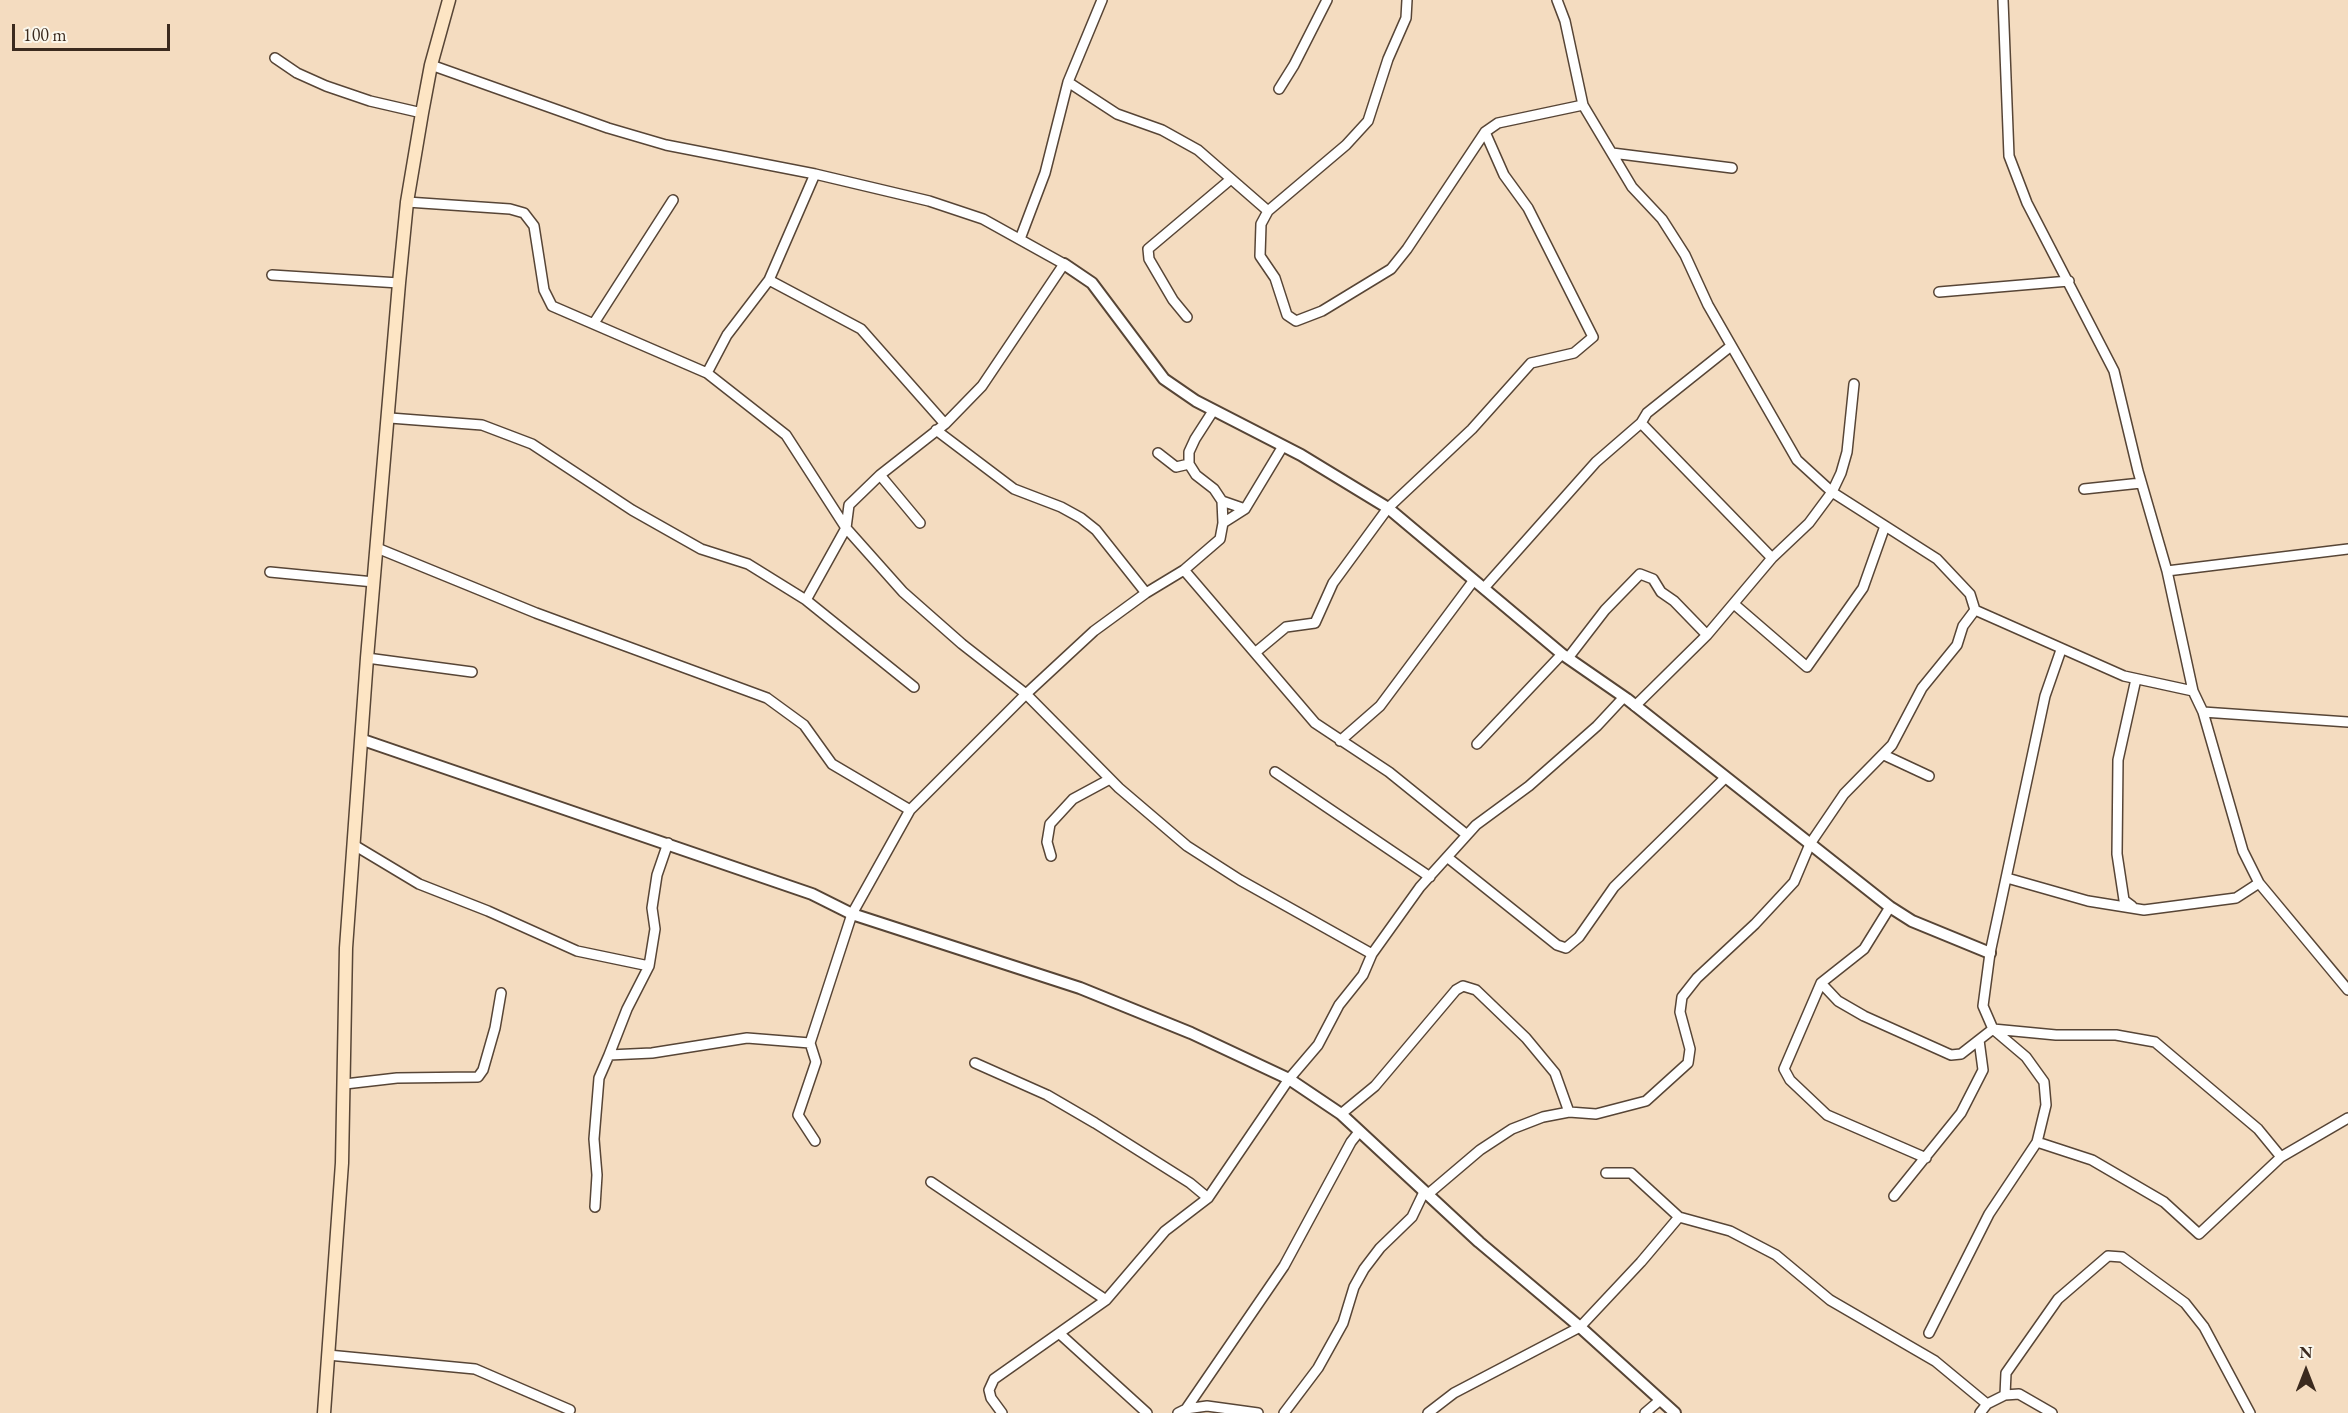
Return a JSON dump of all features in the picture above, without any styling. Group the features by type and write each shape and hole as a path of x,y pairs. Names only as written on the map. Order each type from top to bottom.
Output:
{"main road":[{"path":"324,1413 342,1163 346,948 363,740 367,658 390,418 399,283 407,202 430,65 449,0"}],"street":[{"path":"1020,239 1045,173 1068,82 1102,0"},
{"path":"1279,89 1294,66 1327,0"},
{"path":"1407,0 1406,18 1388,59 1368,121 1346,145 1268,211 1261,224 1258,235 1260,256 1275,278 1287,315 1296,321 1305,320 1391,268 1407,249 1485,132 1498,123 1583,105"},
{"path":"1557,0 1565,21 1583,105 1632,187 1662,219 1685,255 1731,346 1797,460 1832,492 1937,559 1970,594 1975,610 2061,650 2136,678 2193,691"},
{"path":"2003,0 2009,156 2027,203 2114,371 2141,483 2167,571 2193,691 2202,712 2243,851 2259,883 2348,990"},
{"path":"275,58 297,73 326,86 370,101 422,113"},
{"path":"430,65 608,128 666,145 815,174 929,201 983,219 1064,264 1092,283 1164,379 1213,411 1283,446 1388,508 1565,656 1624,697 1890,908 1912,921 1990,953"},
{"path":"1068,82 1117,114 1162,130 1198,150 1268,211"},
{"path":"1256,652 1286,627 1315,622 1333,583 1388,508 1472,429 1531,363 1574,353 1593,337 1528,208 1504,176 1485,132"},
{"path":"1612,153 1732,168"},
{"path":"707,373 727,335 769,280 815,174"},
{"path":"1187,317 1173,300 1149,259 1148,249 1231,179"},
{"path":"594,323 673,200"},
{"path":"407,202 510,209 524,213 534,226 548,300 552,306 707,373 786,435 846,528 903,592 962,644 1026,694 1110,779 1187,846 1240,880 1372,954"},
{"path":"806,600 846,528 849,505 880,476 945,423 982,386 1064,264"},
{"path":"272,275 399,283"},
{"path":"769,280 861,329 945,423"},
{"path":"1939,292 2069,281"},
{"path":"1484,588 1596,462 1641,423 1647,413 1731,346"},
{"path":"1635,706 1707,636 1772,558 1809,522 1832,492 1847,452 1854,384"},
{"path":"816,1141 798,1115 816,1062 810,1043 852,914 910,810 1026,694 1094,631 1146,593 1184,570 1220,539 1223,523 1222,501 1214,489 1196,475 1189,464 1192,446 1213,411"},
{"path":"390,418 482,425 532,444 642,515 701,549 748,564 806,600 914,687"},
{"path":"1641,423 1772,558"},
{"path":"936,430 1014,489 1061,507 1081,518 1096,530 1146,593"},
{"path":"1223,523 1245,509 1283,446"},
{"path":"1158,453 1176,466 1189,464"},
{"path":"880,476 920,523"},
{"path":"2084,489 2141,483"},
{"path":"1222,501 1245,509"},
{"path":"1734,604 1807,667 1863,588 1885,526"},
{"path":"377,548 536,613 767,698 804,725 832,764 910,810"},
{"path":"2167,571 2348,549"},
{"path":"1184,570 1315,723 1389,772 1467,835"},
{"path":"270,572 374,582"},
{"path":"1477,744 1565,656 1640,574 1653,579 1660,592 1674,600 1707,636"},
{"path":"1340,741 1380,706 1474,580"},
{"path":"1284,1413 1328,1350 1343,1323 1354,1287 1364,1269 1380,1248 1412,1216 1426,1194 1480,1150 1512,1129 1543,1117 1569,1112 1596,1114 1646,1101 1688,1064 1690,1049 1680,1012 1682,997 1697,978 1755,924 1794,882 1810,844 1844,794 1884,756 1912,711 1922,688 1957,645 1963,626 1975,610"},
{"path":"1929,1333 1989,1214 2037,1142 2046,1105 2044,1082 2026,1057 1993,1029 1983,1006 1990,953 2045,696 2061,650"},
{"path":"367,658 472,672"},
{"path":"2132,906 2124,900 2117,854 2118,760 2136,678"},
{"path":"1002,1413 991,1398 989,1390 994,1379 1106,1300 1166,1230 1208,1198 1289,1079 1318,1045 1339,1005 1363,975 1372,954 1447,857 1467,835 1597,726 1624,697"},
{"path":"2202,712 2348,722"},
{"path":"363,740 812,894 852,914 1080,988 1191,1032 1289,1079 1341,1114 1426,1194 1580,1327 1659,1401 1675,1413"},
{"path":"1884,756 1929,776"},
{"path":"1275,772 1430,877"},
{"path":"1447,857 1557,945 1566,948 1574,944 1614,887 1725,778"},
{"path":"1051,856 1047,842 1050,824 1073,799 1110,779"},
{"path":"595,1207 597,1175 594,1138 599,1078 649,966 655,929 652,908 657,875 668,843"},
{"path":"354,845 419,884 488,911 577,951 649,966"},
{"path":"2007,878 2088,901 2132,906 2144,910 2236,898 2259,883"},
{"path":"1890,908 1864,949 1821,983 1784,1069 1790,1080 1827,1115 1926,1158"},
{"path":"1821,983 1838,1001 1864,1016 1951,1055 1960,1054 1993,1029 2056,1035 2116,1035 2155,1042 2258,1129 2281,1156"},
{"path":"1341,1114 1375,1086 1456,990 1463,986 1476,990 1526,1038 1555,1073 1569,1112"},
{"path":"345,1084 397,1078 478,1077 483,1070 495,1028 501,993"},
{"path":"609,1055 652,1053 747,1038 810,1043"},
{"path":"1894,1196 1960,1113 1983,1070 1978,1040"},
{"path":"975,1063 1047,1095 1190,1183 1208,1198"},
{"path":"2037,1142 2092,1160 2164,1202 2199,1234 2281,1156 2348,1118"},
{"path":"1182,1411 1284,1266 1351,1142 1359,1132"},
{"path":"1606,1173 1631,1173 1679,1216 1730,1231 1776,1255 1830,1300 1935,1361 1987,1404"},
{"path":"931,1182 1106,1300"},
{"path":"1428,1413 1454,1393 1580,1327 1617,1284 1641,1262 1679,1216"},
{"path":"2005,1395 2006,1373 2058,1299 2108,1256 2122,1257 2185,1304 2204,1327 2250,1413"},
{"path":"1060,1334 1147,1413"},
{"path":"328,1355 475,1369 570,1410"},
{"path":"1980,1413 1987,1404 2005,1395 2019,1394 2052,1413"},
{"path":"1645,1413 1659,1401"},
{"path":"1182,1411 1207,1406 1258,1413"}]}
